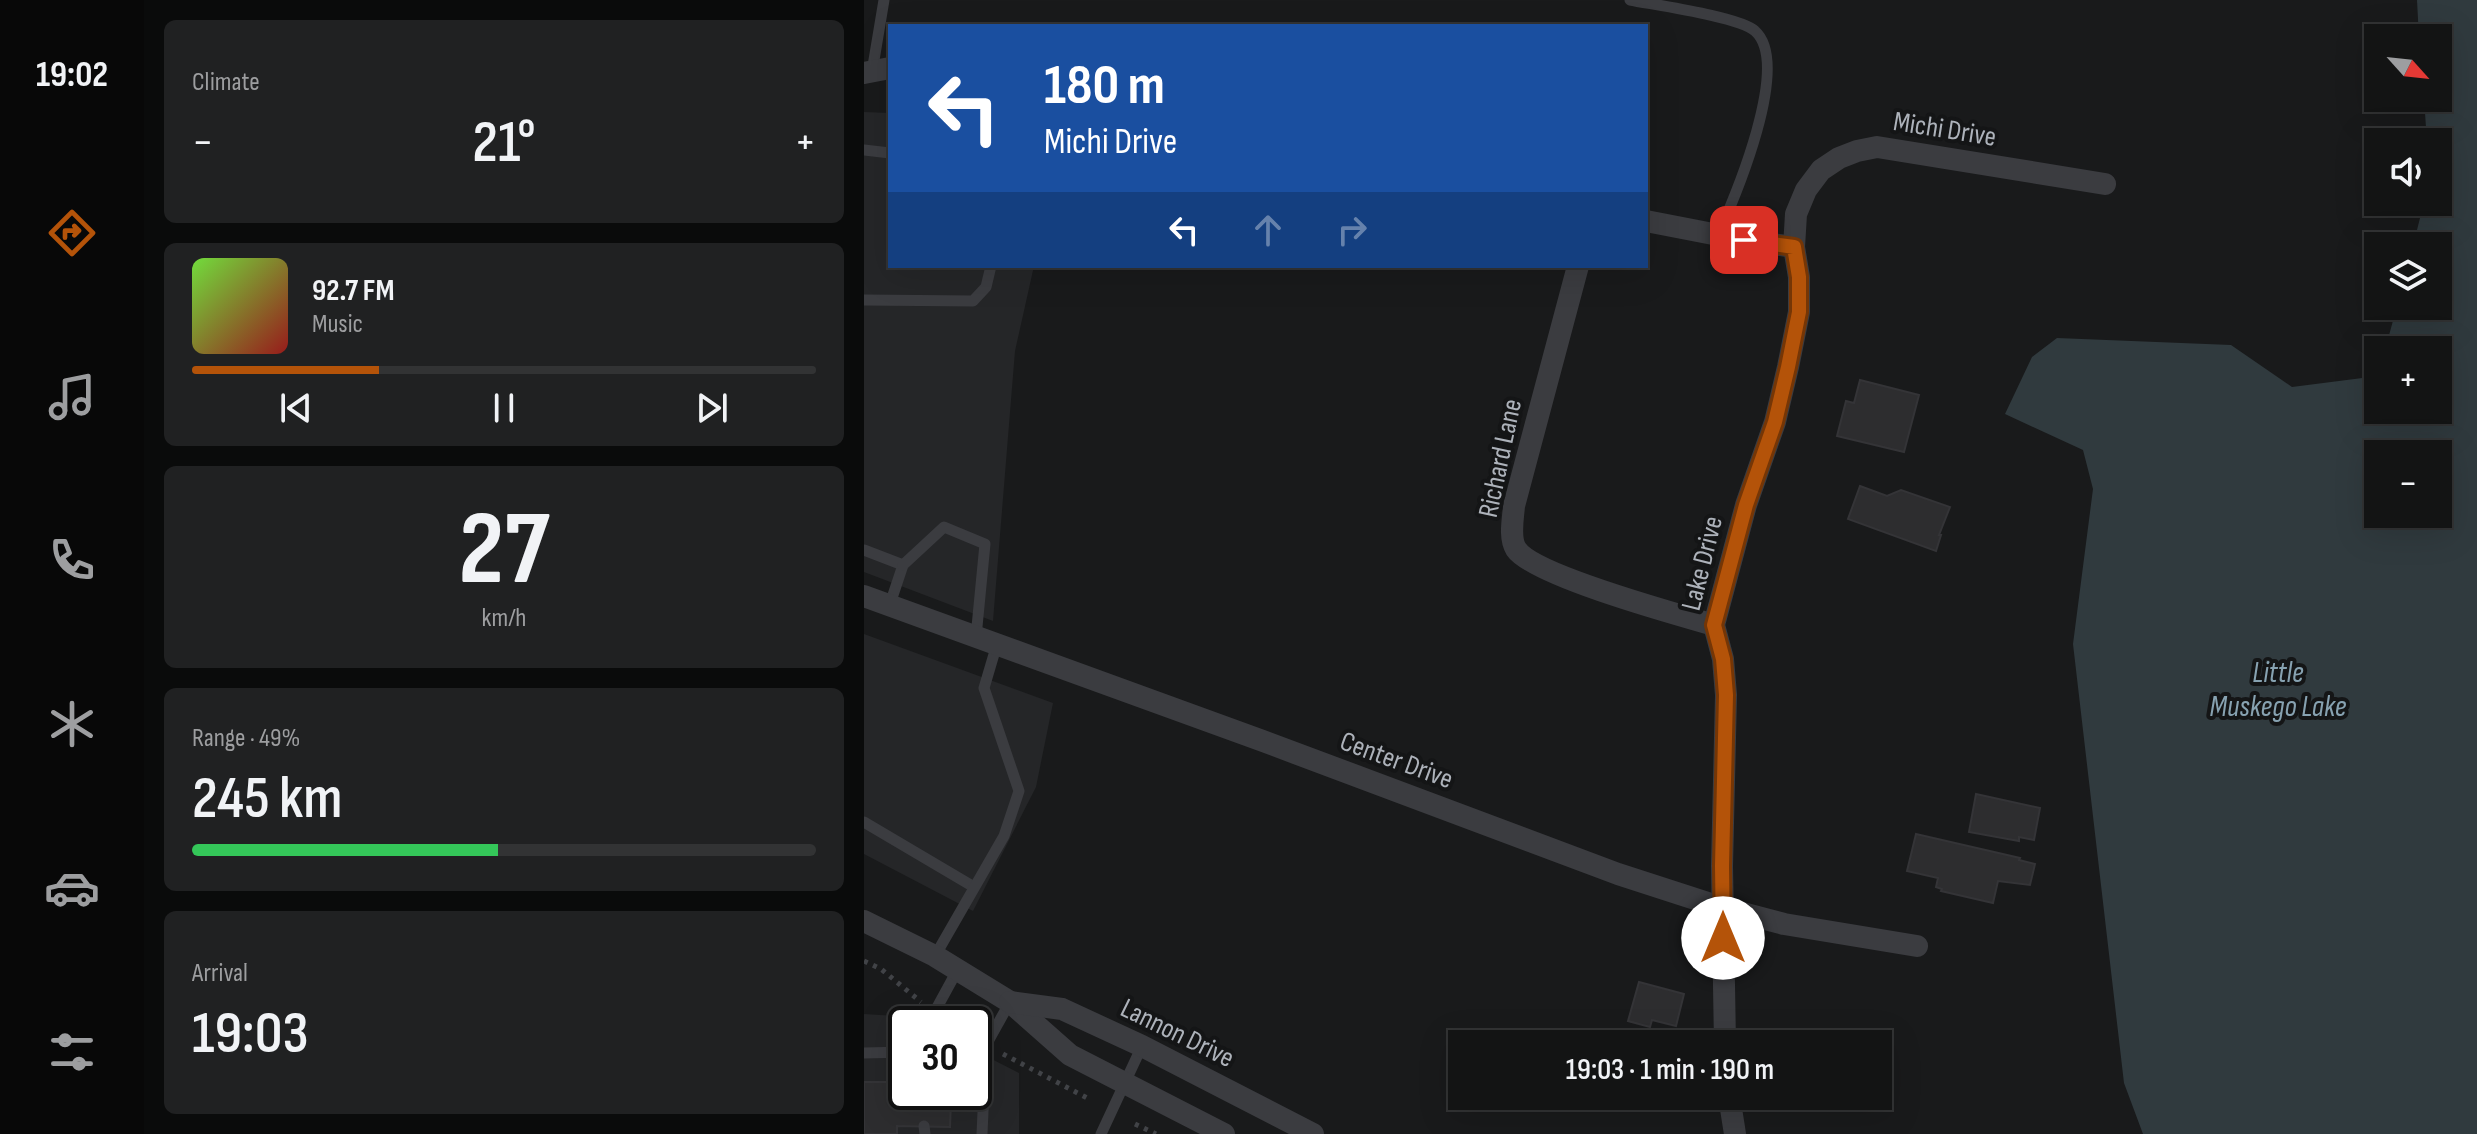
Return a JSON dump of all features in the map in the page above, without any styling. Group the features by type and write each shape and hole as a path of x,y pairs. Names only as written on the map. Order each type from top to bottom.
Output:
{"street":[{"name":"Michi Drive","path":"1794,247 1796,214 1806,190 1821,170 1857,151 1877,147 2105,184"},
{"path":"1648,221 1794,247"},
{"name":"Lake Drive","path":"1725,1030 1722,866 1726,695 1723,659 1714,625 1746,505 1775,422 1788,367 1799,312 1799,277 1794,247"},
{"name":"Richard Lane","path":"1577,268 1514,506 1514,547 1541,566 1594,588 1714,625"},
{"name":"Center Drive","path":"864,596 1618,874 1784,924 1917,946"},
{"name":"Lannon Drive","path":"864,921 935,956 1010,1002 1070,1055 1224,1134"},
{"name":"Lannon Drive","path":"1010,1002 1062,1009 1142,1046 1313,1134"},
{"path":"1731,1110 1735,1134"}],"lane":[{"path":"875,71 884,0"},
{"path":"1630,0 1737,22 1755,31 1766,48 1768,80 1747,168 1718,235"},
{"path":"864,150 888,153"},
{"path":"864,300 973,301 986,287 991,268"},
{"path":"890,604 903,565 944,527 985,544 987,640 984,688 1019,791 1004,836 935,956"},
{"path":"864,550 903,565"},
{"path":"864,822 974,887"},
{"path":"936,1006 958,969"},
{"path":"992,1034 1010,1002"},
{"path":"1101,1134 1142,1046"},
{"path":"864,1053 888,1052"},
{"path":"982,1134 983,1110"}],"path":[{"path":"864,961 881,969 927,1006"},
{"path":"992,1048 1091,1100"},
{"path":"1135,1124 1156,1134"}],"shaded area":[{"path":"864,112 888,113 888,268 1034,268 1015,351 993,621 864,572"},
{"path":"864,634 1053,703 1036,787 973,911 864,854"},
{"path":"864,1014 888,1016 888,1110 992,1110 992,1059 1019,1073 1019,1134 864,1134"}],"water":[{"name":"Little Muskego Lake","path":"2417,0 2477,0 2477,1134 2143,1134 2124,1083 2073,644 2093,489 2083,450 2005,414 2032,357 2057,338 2231,345 2292,387 2364,378 2364,424 2452,424 2452,336 2389,336 2393,320 2452,320 2452,232 2416,232 2420,216 2452,216 2452,128 2426,128 2425,112 2452,112 2452,24 2418,24"}],"building":[{"path":"1860,380 1919,395 1904,452 1837,436 1846,401 1854,403"},
{"path":"1860,486 1887,496 1901,490 1950,507 1936,551 1848,519"},
{"path":"1976,794 2040,808 2034,840 2019,837 2019,841 1969,832"},
{"path":"1916,834 2035,864 2030,885 1998,881 1993,903 1941,891 1936,887 1938,878 1907,871"},
{"path":"1639,982 1684,994 1676,1026 1652,1020 1650,1027 1628,1021"},
{"path":"864,1082 888,1082 888,1110 951,1110 950,1127 897,1126 897,1134 864,1134"}],"route":[{"path":"1723,938 1726,695 1723,659 1714,625 1746,505 1775,422 1799,312 1799,277 1794,247 1744,240"}]}
